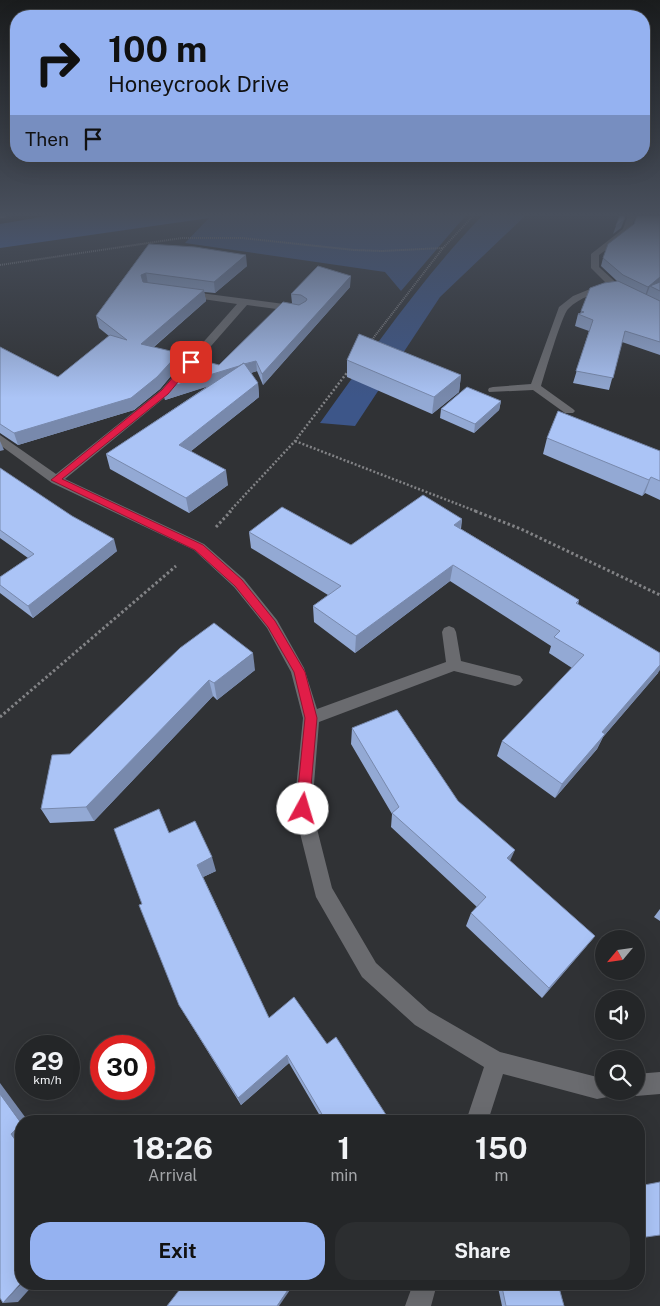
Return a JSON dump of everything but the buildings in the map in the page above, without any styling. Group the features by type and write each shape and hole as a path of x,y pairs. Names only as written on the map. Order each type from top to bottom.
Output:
{"street":[{"path":"535,386 562,309 576,298 598,289 620,289 604,276"},
{"path":"178,293 300,310"},
{"path":"56,480 165,392 244,302"},
{"path":"493,390 535,386 569,411"},
{"path":"0,439 56,480 199,547 239,583 272,624 300,672 311,718 303,809 323,891 369,970 422,1018 496,1062 595,1087"},
{"path":"449,632 454,665"},
{"path":"311,718 454,665 514,680"},
{"path":"479,1115 496,1062"},
{"path":"645,1084 660,1083"},
{"path":"418,1306 423,1290"}],"path":[{"path":"368,346 422,276"},
{"path":"0,717 199,547 295,441 350,370"},
{"path":"295,441 521,529 660,595"}],"shaded area":[{"path":"388,276 414,276 401,291"},
{"path":"429,276 462,276 440,297 355,426 320,423 378,342"}],"route":[{"path":"191,362 165,392 56,480 199,547 239,583 272,624 300,672 311,718 303,809"}]}
